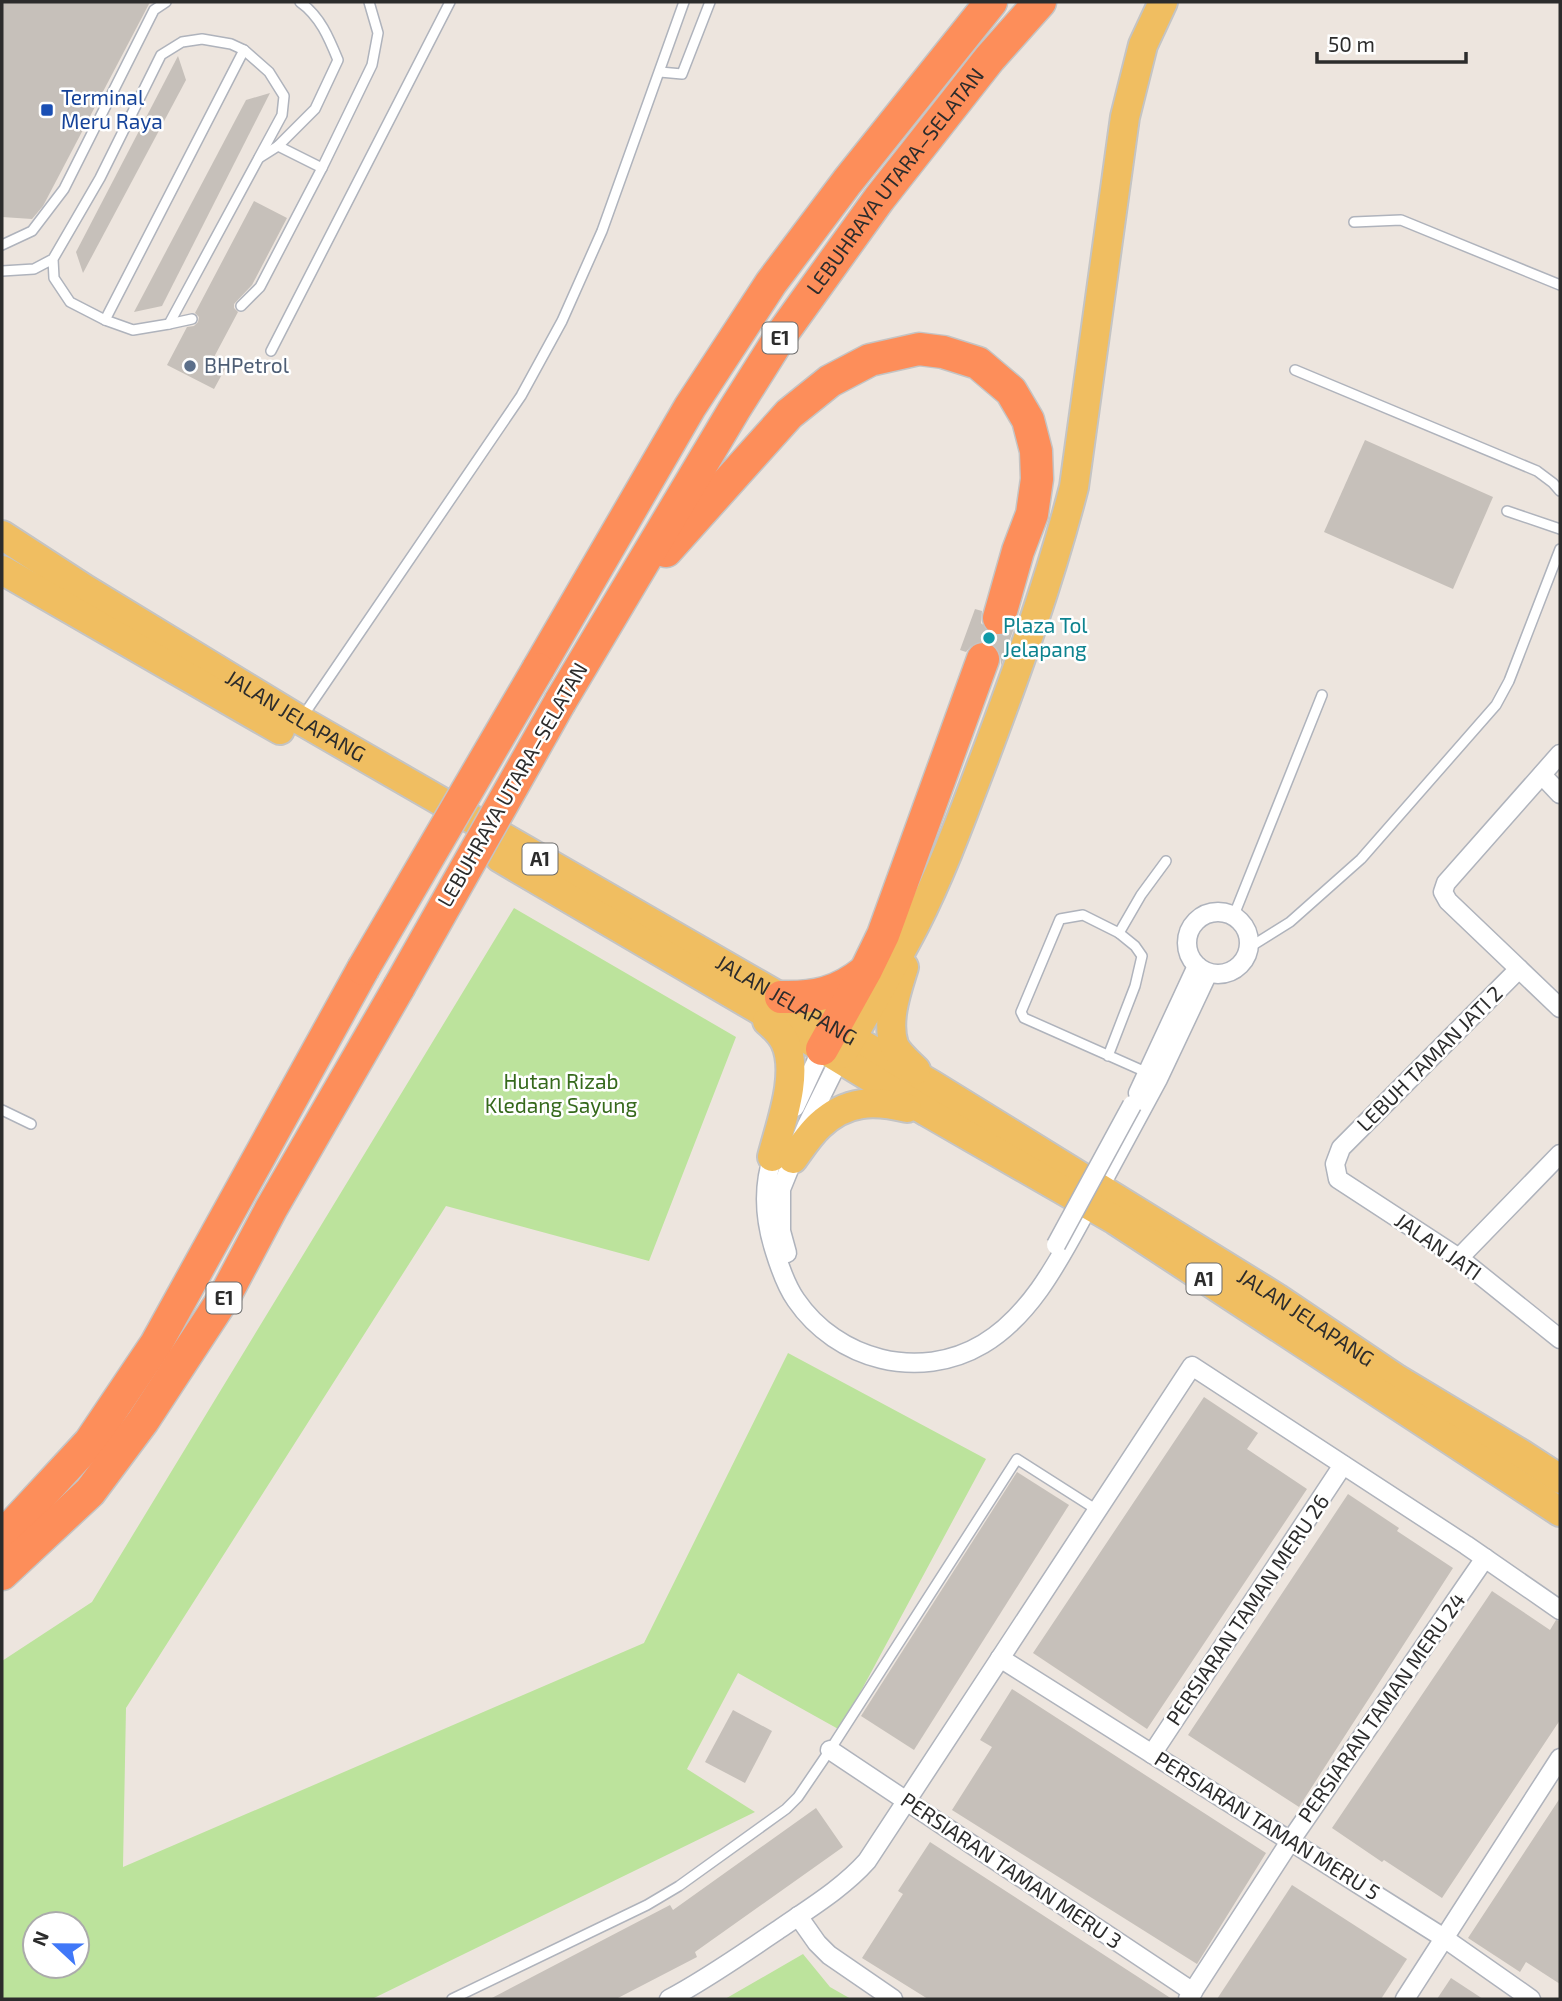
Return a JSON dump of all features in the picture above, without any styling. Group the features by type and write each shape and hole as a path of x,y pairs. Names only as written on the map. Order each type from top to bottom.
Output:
{"highway":[{"name":"LEBUHRAYA UTARA–SELATAN","path":"2,1537 90,1442 156,1344 363,969 690,407 771,283 847,181 991,2"},
{"name":"LEBUHRAYA UTARA–SELATAN","path":"2,1574 90,1492 143,1421 225,1296 271,1209 560,702 727,421 782,334 888,188 990,58 1040,2"},
{"path":"592,647 672,544 789,414 830,381 870,360 919,349 943,352 978,363 1011,391 1028,420 1036,451 1037,479 1032,514 1017,551 999,618"},
{"path":"837,1044 883,935 983,659"},
{"path":"768,1003 827,993 853,981 866,970"}],"main road":[{"path":"931,1084 906,1061 895,1046 892,1028 895,997 915,924 962,818 1019,668 1059,547 1074,487 1125,117 1143,45 1163,2"},
{"name":"JALAN JELAPANG","path":"2,535 85,589 837,1044 927,1112 1115,1220 1560,1512"},
{"name":"JALAN JELAPANG","path":"2,570 768,1003"},
{"path":"837,1044 915,924"},
{"path":"768,1003 790,1058 783,1158"},
{"name":"JALAN JELAPANG","path":"837,1044 931,1084 1277,1298 1397,1379 1560,1479"},
{"path":"783,1158 819,1125 849,1107 879,1102 927,1112"}],"street":[{"path":"1560,754 1446,883 1443,892 1448,901 1560,1008"},
{"path":"1542,775 1560,794"},
{"path":"1214,912 1234,915 1247,929 1250,947 1242,964 1227,973 1203,969 1191,958 1187,948 1190,929 1204,915 1214,912"},
{"path":"837,1044 808,1076 783,1158 782,1231 788,1260 801,1289 824,1319 838,1331 868,1346 890,1351 915,1354 933,1352 971,1340 1008,1311 1031,1283 1056,1245 1203,969"},
{"path":"783,1158 767,1174 769,1231 784,1278 794,1298 817,1326 831,1337 863,1354 898,1363 916,1364 951,1359 984,1344 1002,1329 1029,1302 1044,1281 1158,1079 1203,969"},
{"name":"LEBUH TAMAN JATI 2","path":"1341,1148 1519,969"},
{"name":"JALAN JATI","path":"1341,1148 1335,1164 1338,1179 1459,1258 1560,1339"},
{"path":"1459,1258 1560,1154"},
{"path":"670,1999 702,1981 798,1916 858,1871 867,1861 1192,1366 1560,1610"},
{"name":"PERSIARAN TAMAN MERU 26","path":"1152,1754 1343,1465"},
{"name":"PERSIARAN TAMAN MERU 24","path":"1190,1996 1290,1840 1485,1558"},
{"name":"PERSIARAN TAMAN MERU 5","path":"1000,1658 1444,1938 1531,1999"},
{"name":"PERSIARAN TAMAN MERU 3","path":"830,1750 1190,1996"},
{"path":"1405,1999 1560,1758"},
{"path":"798,1916 829,1955 893,1999"}],"lane":[{"path":"2,245 32,231 64,189 154,10 166,2"},
{"path":"258,159 278,146 315,108 338,60 328,35 310,9 300,2"},
{"path":"241,306 260,287 323,168 372,65 378,33 369,2"},
{"path":"271,351 450,2"},
{"path":"300,720 521,396 562,321 602,231 684,2"},
{"path":"660,72 682,74 710,2"},
{"path":"169,324 282,115 284,96 269,72 244,50 231,44 202,39 182,41 161,55 100,178 53,259 54,278 70,302 105,320 133,330 169,324 192,319"},
{"path":"105,320 244,50"},
{"path":"278,146 323,168"},
{"path":"1354,222 1401,220 1560,285"},
{"path":"2,271 33,269 53,259"},
{"path":"1295,370 1537,471 1560,491"},
{"path":"1507,511 1560,529"},
{"path":"1250,947 1290,922 1361,859 1496,705 1509,681 1560,549"},
{"path":"1234,915 1322,695"},
{"path":"1119,933 1141,895 1166,861"},
{"path":"1108,1056 1135,986 1142,957 1135,946 1119,933 1083,915 1060,919 1021,1012 1024,1018 1108,1056 1148,1073"},
{"path":"2,1110 31,1124"},
{"path":"452,1999 647,1905 679,1886 786,1809 798,1797 830,1750 1017,1459 1097,1510"}],"green space":[{"name":"Hutan Rizab Kledang Sayung","path":"514,908 736,1037 649,1261 446,1206 126,1708 123,1867 644,1643 788,1353 986,1459 840,1730 738,1673 687,1769 755,1812 372,1999 2,1999 2,1661 92,1602"},
{"path":"803,1954 830,1987 851,1999 725,1999"}],"building":[{"name":"Terminal Meru Raya","path":"2,2 150,2 43,206 32,219 2,217"},
{"path":"178,56 186,80 83,273 76,252"},
{"path":"270,93 162,306 134,312 246,100"},
{"path":"254,201 287,218 252,285 234,304 238,312 213,359 226,367 214,389 167,365 187,327 198,322 199,317 195,313"},
{"path":"1365,440 1493,497 1453,589 1324,532"},
{"path":"975,609 982,611 981,623 986,631 993,635 1004,636 1014,628 1001,666 1001,655 990,642 979,641 966,652 960,650"},
{"path":"1204,1397 1258,1433 1247,1449 1307,1489 1147,1729 1033,1653"},
{"path":"1017,1472 1069,1505 914,1750 861,1716"},
{"path":"1348,1494 1453,1568 1299,1807 1188,1735"},
{"path":"1492,1591 1550,1630 1556,1620 1560,1621 1560,1720 1442,1898 1332,1828"},
{"path":"1012,1689 1266,1853 1197,1964 952,1810 992,1747 980,1740"},
{"path":"733,1710 772,1731 745,1783 705,1762"},
{"path":"1560,1798 1560,1984 1526,1962 1520,1972 1468,1938"},
{"path":"816,1808 843,1847 695,1952 697,1957 616,1999 490,1999 670,1905 673,1910"},
{"path":"930,1842 1172,1999 928,1999 862,1958 903,1894 898,1891"},
{"path":"1292,1885 1407,1959 1381,1999 1217,1999"},
{"path":"1451,1978 1483,1999 1437,1999"}],"tunnel":[{"path":"983,659 999,618"}],"place":[{"name":"Terminal Meru Raya","path":"47,110"},
{"name":"BHPetrol","path":"190,366"},
{"name":"Plaza Tol Jelapang","path":"989,638"}]}
